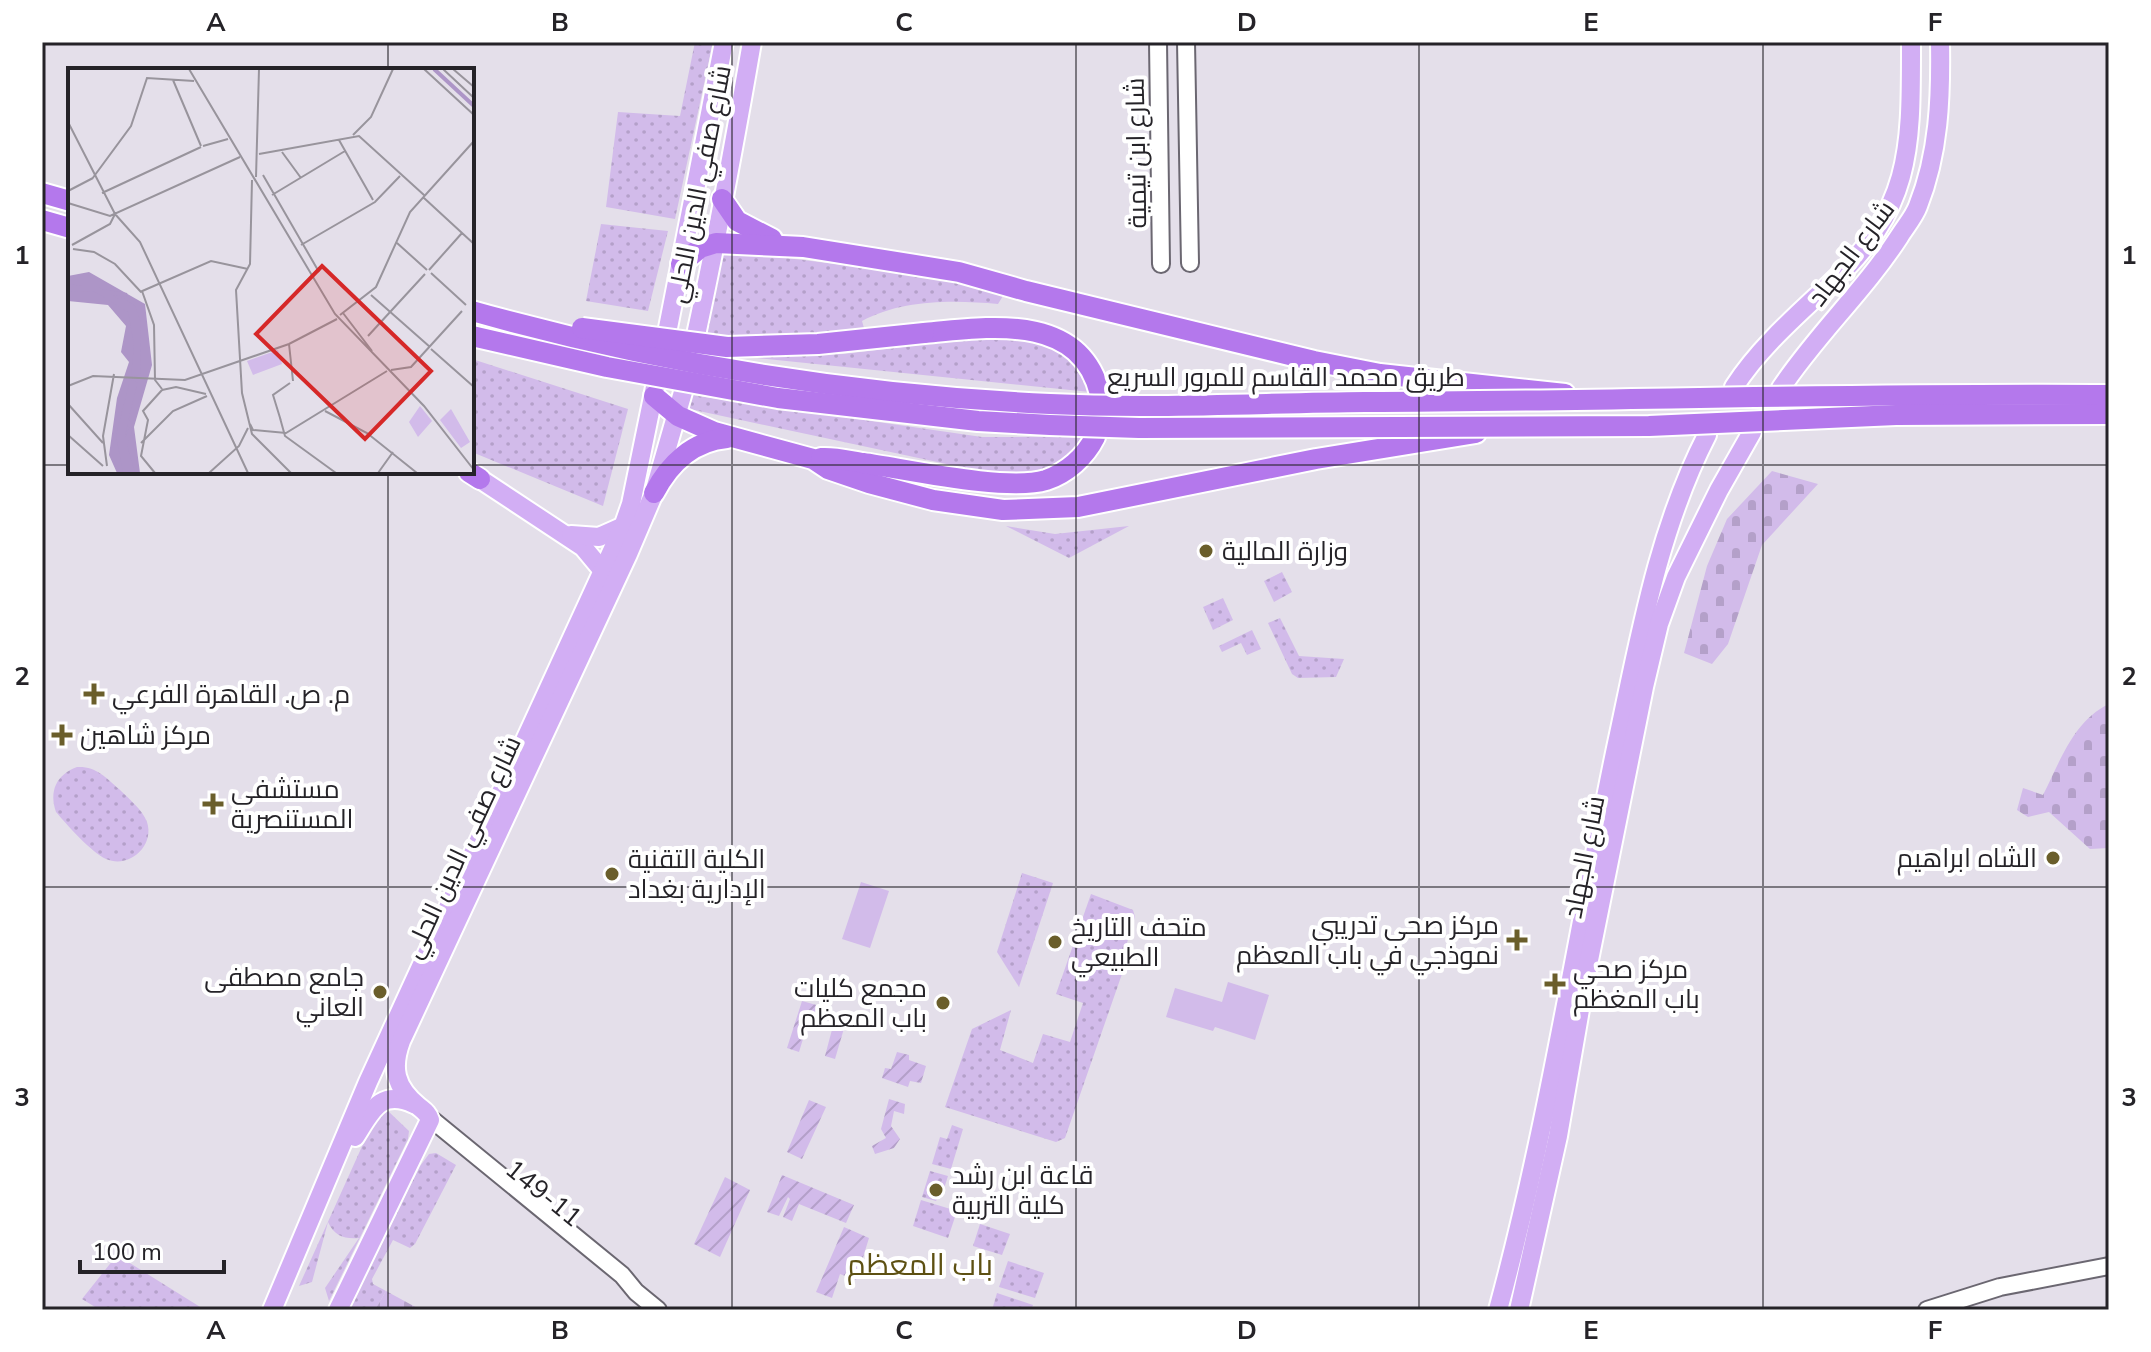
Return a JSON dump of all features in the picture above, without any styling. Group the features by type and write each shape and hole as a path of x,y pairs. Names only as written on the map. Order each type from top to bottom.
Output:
{"highway":[{"path":"42,193 68,200"},
{"path":"722,199 737,221 750,229 768,238 803,247 959,272 1188,332 1380,374 1609,399"},
{"path":"42,220 68,227"},
{"path":"681,264 700,248 716,243 803,247"},
{"path":"481,313 727,347 818,344 972,328 1021,328 1060,339 1089,367 1100,394"},
{"name":"طريق محمد القاسم للمرور السريع","path":"481,313 608,346 785,378 975,400 1139,406 2109,395"},
{"name":"طريق محمد القاسم للمرور السريع","path":"474,336 607,367 778,398 978,421 1139,428 1649,426 1896,415 2109,414"},
{"path":"654,392 678,416 695,426 813,459 828,469 869,483 933,500 1003,510 1078,507 1359,451 1527,426"},
{"path":"654,493 662,478 685,453 716,439 733,437"},
{"path":"813,459 827,457 982,481 1023,483 1044,481 1063,472 1078,461 1095,437"}],"main road":[{"name":"شارع صفي الدين الحلي","path":"667,333 724,42"},
{"name":"شارع صفي الدين الحلي","path":"696,335 752,42"},
{"name":"شارع الجهاد","path":"1734,387 1788,323 1833,282 1874,236 1892,206 1908,155 1912,106 1911,42"},
{"name":"شارع الجهاد","path":"1781,388 1815,341 1852,302 1918,208 1935,150 1941,99 1940,42"},
{"path":"710,119 738,125"},
{"path":"1833,282 1830,292 1833,299 1842,304 1852,302"},
{"name":"شارع صفي الدين الحلي","path":"272,1310 389,1035 623,527 631,504 654,392"},
{"name":"شارع صفي الدين الحلي","path":"425,1113 403,1090 396,1077 395,1062 401,1041 628,554 654,493 683,392"},
{"name":"شارع الجهاد","path":"1498,1310 1522,1224 1659,624 1676,577 1752,432"},
{"name":"شارع الجهاد","path":"1519,1310 1558,1136 1579,975 1629,687 1656,569 1684,483 1707,435"},
{"path":"475,476 564,534 592,555 603,571"},
{"path":"564,534 599,537 623,527 654,493"},
{"path":"1672,521 1688,516 1700,529"},
{"path":"335,1163 379,1103 395,1098 425,1113 420,1142 338,1310"}],"street":[{"name":"شارع ابن تيمية","path":"1158,42 1161,264"},
{"name":"شارع ابن تيمية","path":"1186,42 1190,263"},
{"name":"149-11","path":"425,1113 622,1275 636,1292 658,1310"},
{"name":"149-11","path":"420,1142 431,1136 440,1140 616,1284 636,1292"},
{"path":"1927,1310 2000,1287 2109,1266"}],"green space":[{"path":"695,42 713,42 675,219 606,207 618,112 680,116"},
{"path":"601,224 668,231 648,311 586,301"},
{"path":"722,250 950,278 1006,291 998,304 946,302 894,308 862,321 864,328 766,339 726,338 707,335"},
{"path":"997,336 1053,349 1073,365 1090,392 747,357 843,354"},
{"path":"474,360 628,409 603,506 474,453"},
{"path":"691,395 982,437 1088,437 1065,459 1042,471 1016,474 984,472 685,408"},
{"path":"1772,471 1818,484 1762,545 1728,644 1712,664 1684,653 1707,566 1727,519"},
{"path":"1006,526 1055,534 1129,526 1069,558"},
{"path":"1282,572 1292,592 1274,602 1264,581"},
{"path":"1223,598 1233,620 1213,630 1203,607"},
{"path":"1280,618 1299,656 1344,659 1336,677 1298,678 1292,674 1268,623"},
{"path":"1252,630 1261,649 1247,655 1241,643 1222,652 1219,646"},
{"path":"2109,704 2109,848 2090,849 2049,812 2028,817 2017,810 2023,788 2043,795 2077,732 2097,711"},
{"path":"77,767 90,768 105,777 145,817 147,839 144,847 131,858 115,861 100,856 56,812 53,797 56,785 64,774"},
{"path":"1022,873 1053,883 1019,987 997,952"},
{"path":"861,882 889,891 870,948 842,939"},
{"path":"1091,894 1133,910 1135,917 1126,946 1131,948 1065,1138 1056,1142 945,1107 972,1029 1011,1010 1000,1050 1033,1063 1043,1034 1070,1042 1083,1003 1056,994"},
{"path":"1228,982 1269,995 1255,1040 1215,1027 1213,1031 1166,1017 1175,988 1222,1002"},
{"path":"802,1001 820,1006 819,1014 811,1013 799,1052 787,1048"},
{"path":"834,1022 845,1025 835,1059 825,1056"},
{"path":"897,1052 909,1055 909,1060 926,1066 921,1083 910,1081 908,1087 882,1078 885,1068 891,1069"},
{"path":"889,1099 905,1104 904,1114 894,1111 891,1126 900,1139 894,1148 875,1154 872,1146 886,1138 881,1129"},
{"path":"809,1100 826,1107 802,1159 787,1152"},
{"path":"383,1109 409,1131 408,1139 329,1301 325,1288 359,1238 341,1236 328,1222 312,1282 299,1286 378,1111"},
{"path":"952,1125 963,1129 951,1169 932,1164 940,1137 947,1139"},
{"path":"436,1153 456,1165 415,1244 410,1248 393,1240 372,1279 373,1284 386,1291 375,1310 349,1310 420,1166 429,1154"},
{"path":"930,1171 948,1176 941,1198 938,1197 936,1201 922,1197"},
{"path":"782,1175 854,1205 846,1223 799,1204 792,1221 783,1217 790,1199 788,1197 779,1216 767,1212"},
{"path":"725,1177 750,1190 720,1257 694,1244"},
{"path":"921,1200 957,1211 948,1238 913,1226"},
{"path":"980,1224 1010,1234 1002,1255 973,1246"},
{"path":"844,1227 869,1238 856,1280 840,1274 832,1298 816,1292"},
{"path":"117,1255 205,1310 100,1310 82,1299"},
{"path":"1008,1261 1044,1273 1035,1298 999,1287"},
{"path":"386,1291 421,1310 375,1310"},
{"path":"997,1293 1033,1305 1031,1310 992,1310"}],"place":[{"name":"وزارة المالية","path":"1206,551"},
{"name":"م. ص. القاهرة الفرعي","path":"94,694"},
{"name":"مركز شاهين","path":"62,735"},
{"name":"مستشفى المستنصرية","path":"213,804"},
{"name":"الشاه ابراهيم","path":"2053,858"},
{"name":"الكلية التقنية الإدارية بغداد","path":"612,874"},
{"name":"مركز صحي تدريبي نموذجي في باب المعظم","path":"1517,940"},
{"name":"متحف التاريخ الطبيعي","path":"1055,942"},
{"name":"مركز صحي باب المغظم","path":"1555,984"},
{"name":"جامع مصطفى العاني","path":"380,992"},
{"name":"مجمع كليات باب المعظم","path":"943,1003"},
{"name":"قاعة ابن رشد كلية التربية","path":"936,1190"}],"district":[{"name":"باب المعظم","path":"920,1265"}]}
